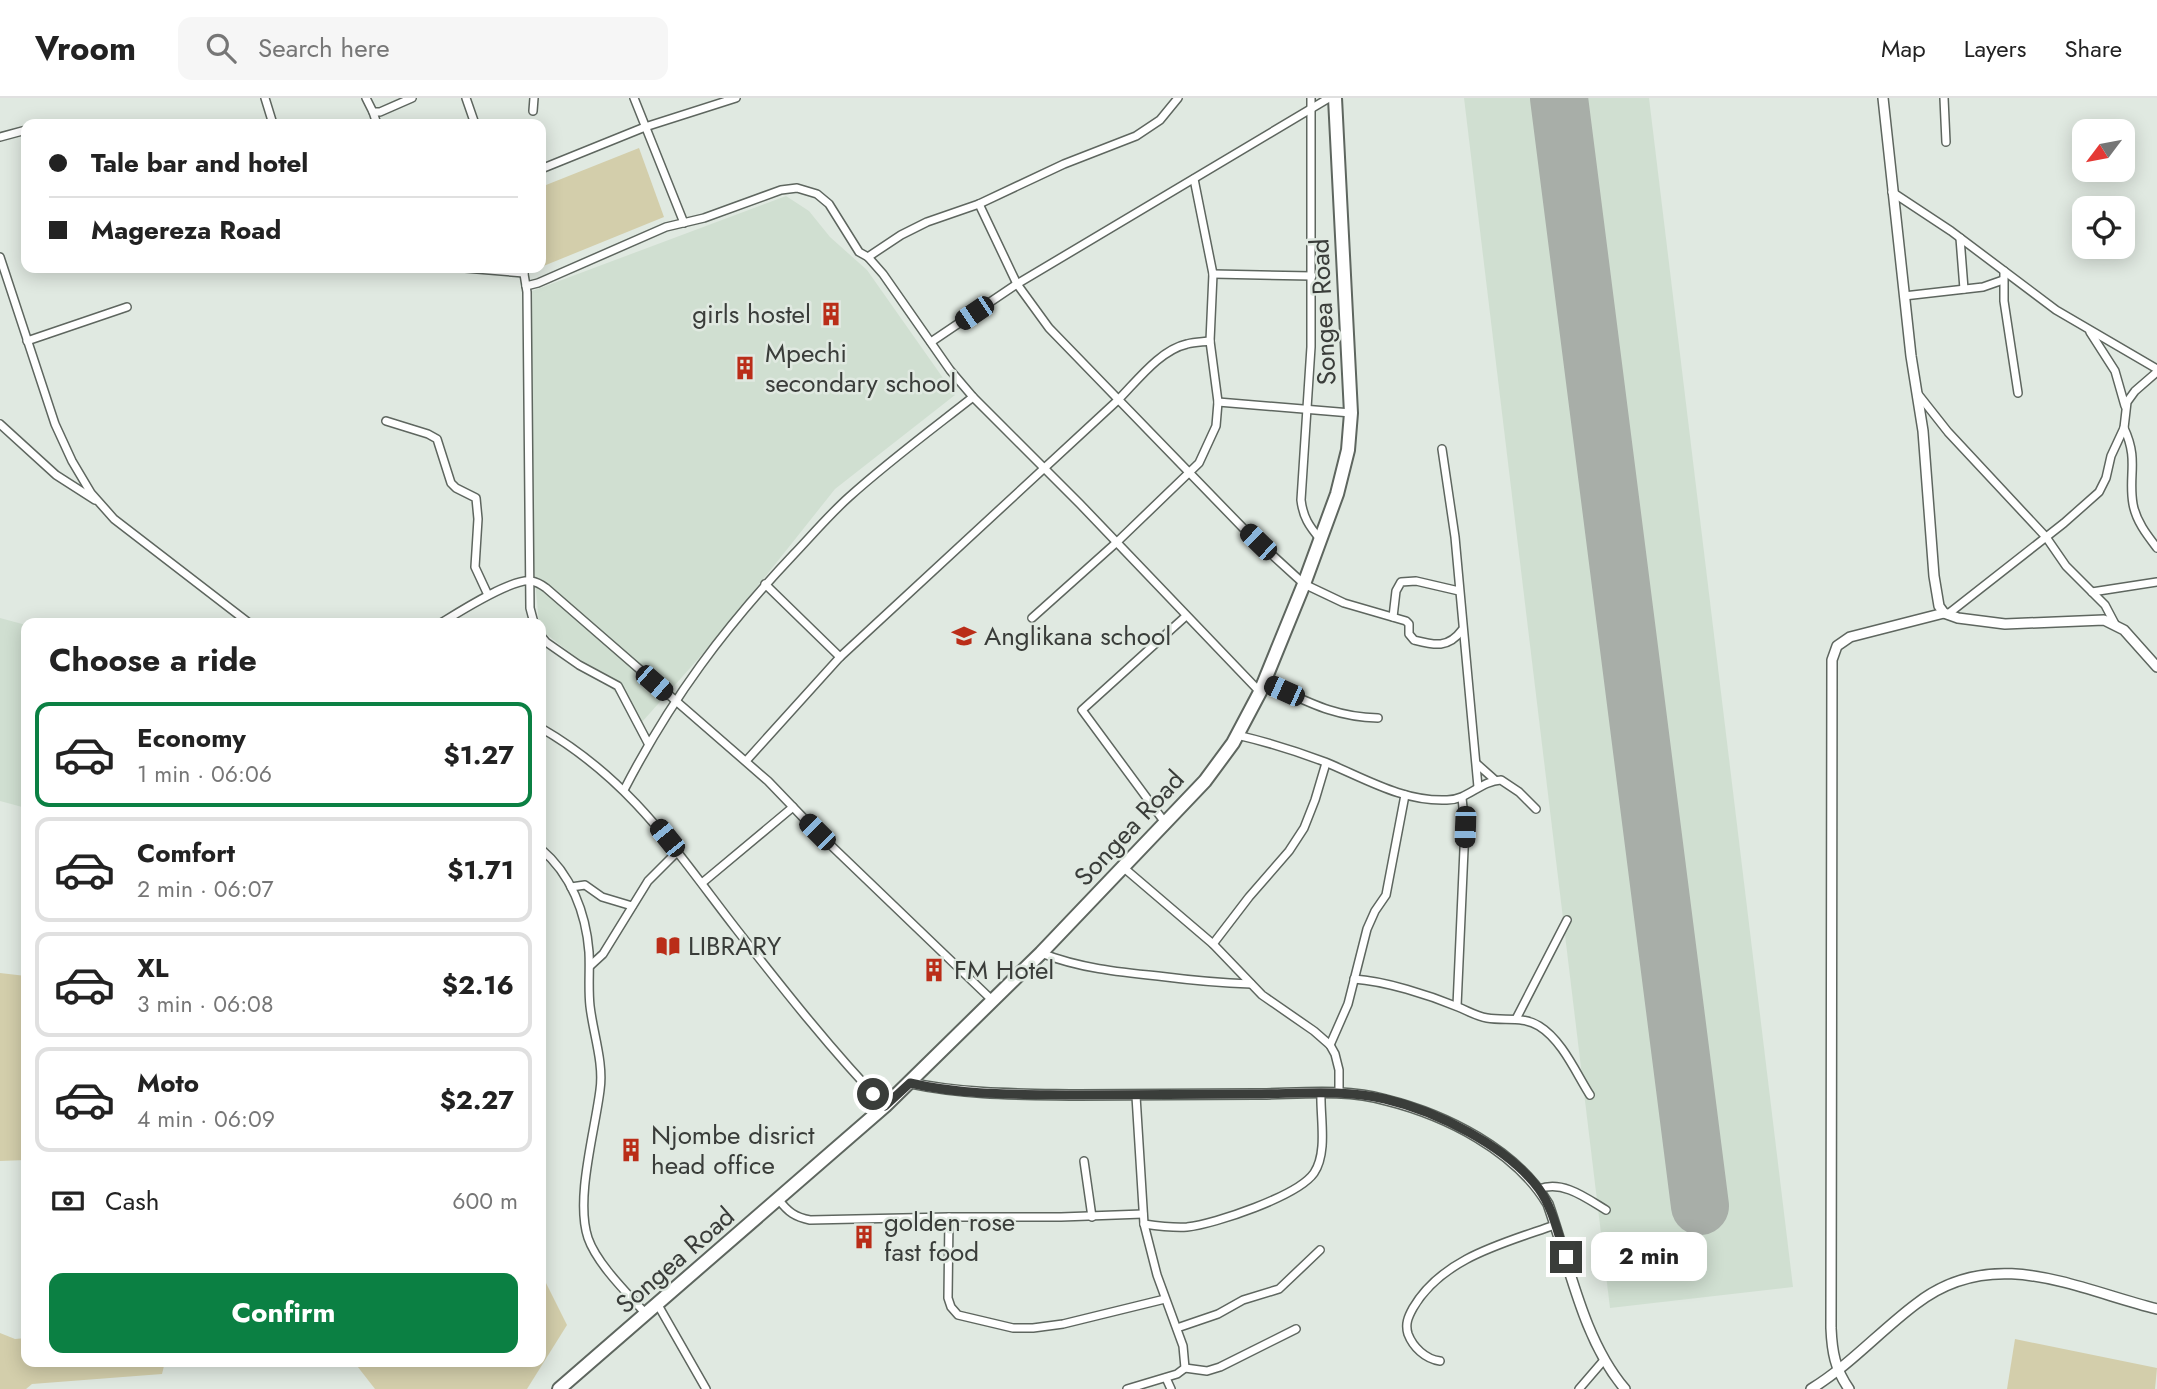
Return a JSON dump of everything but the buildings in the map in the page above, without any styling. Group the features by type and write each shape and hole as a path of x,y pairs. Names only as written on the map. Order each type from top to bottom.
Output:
{"highway":[{"name":"Songea Road","path":"559,1389 779,1200 910,1083 1166,824 1213,772 1237,735 1262,687 1304,584 1337,494 1348,450 1351,414 1335,98"}],"street":[{"path":"265,98 271,119"},
{"path":"366,98 375,119"},
{"path":"373,112 412,98"},
{"path":"466,98 473,119"},
{"path":"533,111 534,98"},
{"path":"634,98 684,223"},
{"path":"546,167 645,127 736,98"},
{"path":"868,257 927,222 979,204 1064,164 1136,135 1160,120 1178,98"},
{"path":"1311,98 1312,276 1301,500 1308,526 1321,540"},
{"path":"931,342 1017,284 1329,98"},
{"path":"1883,98 1904,296 1923,431 1936,596 1946,613 1966,620 2005,624 2104,620 2123,630 2157,667"},
{"path":"1944,98 1946,142"},
{"path":"0,137 21,131"},
{"path":"1032,618 1117,542 1199,463 1216,426 1219,402 1210,341 1213,274 1194,179"},
{"path":"526,286 638,238 781,190 797,188 809,191 829,204 853,244 883,274 973,397 1117,542 1186,616 1262,687 1335,713 1378,718"},
{"path":"1849,1389 1837,1372 1832,1346 1832,660 1837,646 1850,637 1946,613 1990,583 2080,511 2103,487 2111,456 2124,428 2126,406 2131,395 2157,371 2056,310 1892,192"},
{"path":"979,204 1017,284 1048,328 1253,538 1304,584 1331,598 1406,621 1409,624 1410,637 1424,642 1449,643 1462,630"},
{"path":"1959,238 1964,289"},
{"path":"0,257 63,443 96,500 114,519 243,618"},
{"path":"2004,271 2002,280 2018,393"},
{"path":"524,273 530,608 533,618"},
{"path":"1213,274 1312,276"},
{"path":"1904,296 1983,287 2012,277"},
{"path":"27,341 127,307"},
{"path":"2086,327 2115,371 2126,406"},
{"path":"746,761 840,657 1171,351 1186,344 1210,341"},
{"path":"1917,393 1948,432 2046,537 2066,566 2109,609 2115,624"},
{"path":"624,790 674,700 708,653 765,584 847,499 892,459 973,397"},
{"path":"1219,402 1351,414"},
{"path":"386,421 437,439 451,483 475,497 478,512 475,567 488,595"},
{"path":"0,424 56,475 96,500"},
{"path":"2124,428 2132,446 2134,507 2143,528 2157,548"},
{"path":"1443,449 1455,537 1478,787"},
{"path":"449,618 488,595 530,580 547,588 746,761 993,1001"},
{"path":"1393,617 1396,591 1401,582 1416,582 1459,591"},
{"path":"2092,592 2157,582"},
{"path":"765,584 840,657"},
{"path":"1166,824 1082,710 1186,616"},
{"path":"546,640 579,665 617,685 648,743"},
{"path":"2144,654 2157,656"},
{"path":"546,731 580,753 624,790 678,851 823,1038 885,1106"},
{"path":"1237,735 1289,749 1405,795 1438,800 1462,798 1495,780"},
{"path":"1213,944 1289,851 1304,828 1326,763"},
{"path":"1477,764 1495,780 1509,784 1536,809"},
{"path":"1330,1045 1348,1004 1367,929 1386,895 1405,795"},
{"path":"1457,1006 1465,827 1462,798"},
{"path":"702,883 793,807"},
{"path":"590,966 603,954 648,881 678,851"},
{"path":"546,854 571,887 586,930 590,966 590,1002 601,1087 589,1152 585,1212 587,1236 599,1259 646,1314"},
{"path":"1124,868 1213,944 1262,995 1330,1045 1339,1070 1339,1093"},
{"path":"571,887 585,885 602,897 632,906"},
{"path":"1516,1019 1567,919"},
{"path":"1041,953 1068,964 1092,968 1215,983 1251,984"},
{"path":"1354,979 1382,983 1487,1018 1528,1021 1549,1034 1590,1095"},
{"path":"910,1083 972,1093 1136,1096 1339,1093 1387,1100 1448,1123 1493,1149 1516,1166 1539,1189 1548,1204 1576,1289 1604,1360 1625,1389"},
{"path":"1144,1224 1186,1227 1207,1223 1277,1198 1300,1186 1314,1173 1320,1157 1321,1093"},
{"path":"1136,1096 1144,1224 1165,1300 1183,1346 1185,1368"},
{"path":"1084,1161 1092,1217"},
{"path":"1539,1189 1549,1185 1558,1186 1606,1210"},
{"path":"779,1200 788,1212 810,1220 1143,1214"},
{"path":"949,1217 948,1297 951,1307 958,1315 1013,1328 1033,1328 1063,1324 1165,1300"},
{"path":"1440,1361 1422,1353 1407,1330 1407,1318 1427,1289 1454,1266 1503,1243 1555,1225"},
{"path":"1177,1328 1218,1314 1243,1300 1279,1289 1320,1250"},
{"path":"1811,1389 1837,1372 1918,1302 1938,1290 1977,1274 2018,1273 2044,1278 2157,1309"},
{"path":"658,1304 686,1358 706,1389"},
{"path":"1127,1389 1166,1378 1185,1368 1207,1371 1220,1367 1296,1329"},
{"path":"1579,1389 1604,1360"},
{"path":"1166,1378 1171,1389"}],"shaded area":[{"path":"1464,98 1649,98 1793,1287 1610,1308"},
{"path":"639,148 664,217 546,265 546,185"},
{"path":"786,196 809,211 830,237 867,270 955,395 835,489 715,640 642,722 600,676 546,634 546,618 539,618 534,570 527,293"},
{"path":"0,618 21,624 21,807 0,801"},
{"path":"0,973 21,975 21,1160 0,1161"},
{"path":"546,1283 567,1325 546,1359"},
{"path":"0,1333 21,1338 21,1367 164,1367 162,1374 32,1384 26,1389 0,1389"},
{"path":"2015,1339 2157,1368 2155,1389 2007,1389"},
{"path":"358,1367 541,1367 527,1389 375,1389"}],"runway":[{"path":"1559,98 1700,1206"}],"place":[{"name":"girls hostel","path":"831,314"},
{"name":"Mpechi secondary school","path":"745,368"},
{"name":"Anglikana school","path":"964,636"},
{"name":"LIBRARY","path":"668,946"},
{"name":"FM Hotel","path":"934,970"},
{"name":"Njombe disrict head office","path":"631,1150"},
{"name":"golden rose fast food","path":"864,1237"}],"route":[{"path":"873,1094 885,1106 910,1083 972,1093 1136,1096 1339,1093 1387,1100 1448,1123 1471,1135 1516,1166 1539,1189 1548,1204 1566,1257"}]}
